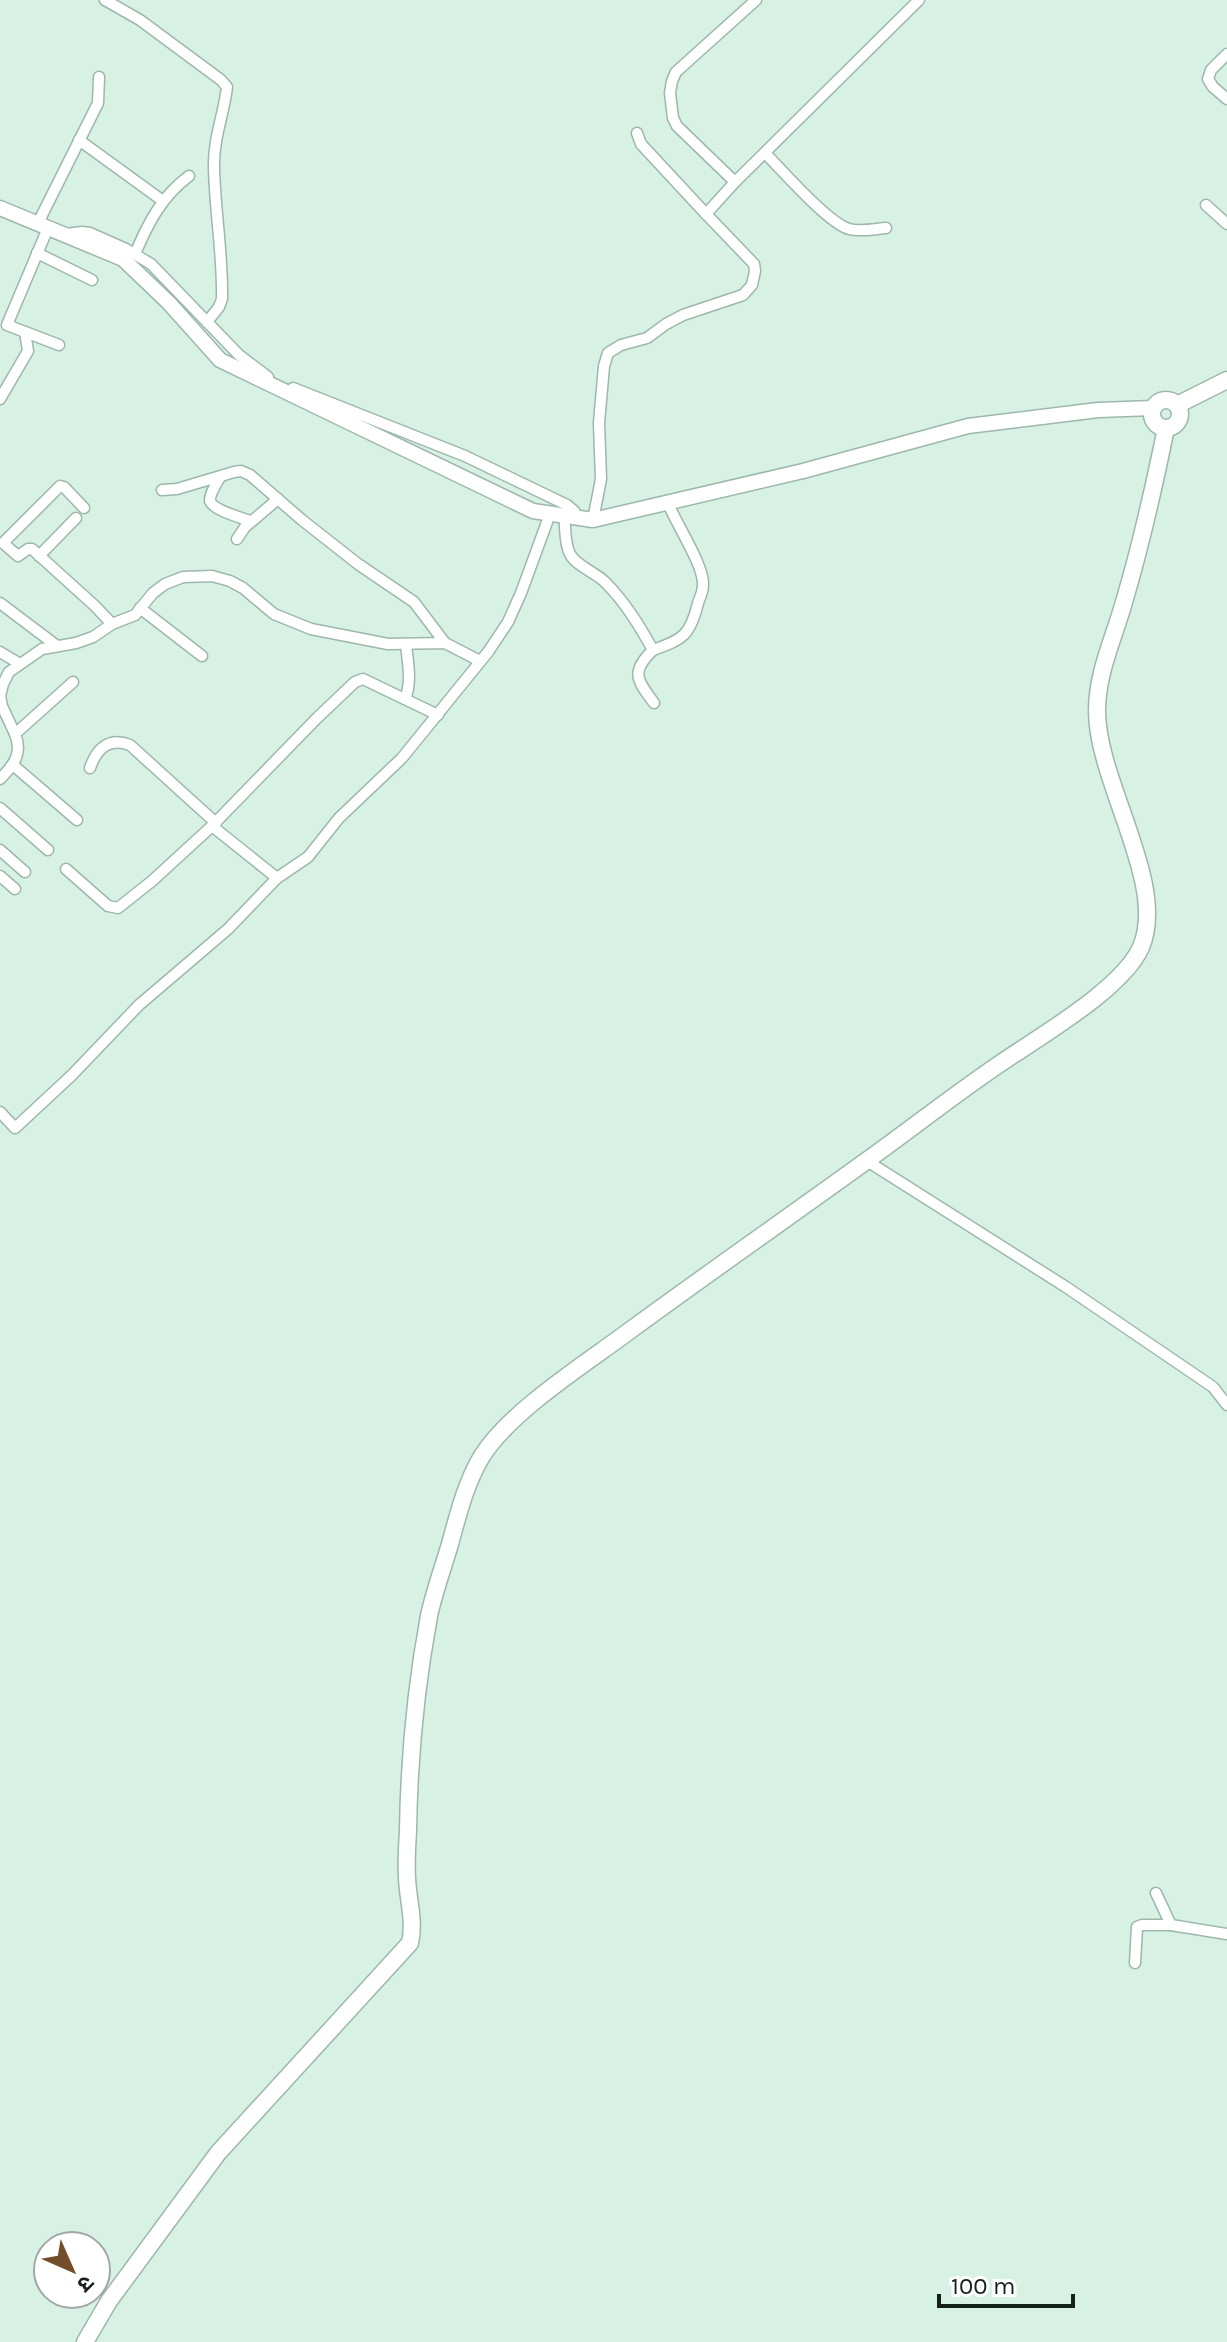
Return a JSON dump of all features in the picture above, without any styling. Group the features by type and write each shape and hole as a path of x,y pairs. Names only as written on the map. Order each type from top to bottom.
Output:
{"highway":[{"path":"1166,428 1154,422 1153,408 1164,400 1177,405 1227,380"},
{"path":"1166,428 1178,422 1180,414 1177,405"},
{"path":"85,2342 109,2301 218,2153 410,1943 413,1929 407,1874 409,1784 423,1655 432,1603 467,1490 482,1456 516,1417 536,1401 985,1074 1101,994 1131,965 1142,946 1147,925 1144,879 1116,799 1100,739 1097,712 1103,664 1138,553 1166,428"}],"main road":[{"path":"2,214 43,226 123,259 169,303 220,360 533,511 571,517 668,503 803,471 968,426 1098,410 1153,408"}],"street":[{"path":"105,0 140,20 227,87 214,158 222,299 207,322"},
{"path":"735,182 677,126 670,93 672,81 684,63 756,0"},
{"path":"706,214 919,0"},
{"path":"1227,54 1211,70 1208,79 1227,99"},
{"path":"59,345 7,325 5,315 37,253 43,226 98,103 99,77"},
{"path":"637,133 641,144 754,264 755,271 752,285 743,295 683,315 647,338 621,345 608,353 604,366 599,423 601,479 571,517 568,550 572,557 599,576 619,597 636,619 653,650"},
{"path":"79,140 163,201"},
{"path":"765,153 808,198 842,226 857,230 886,228"},
{"path":"135,254 163,201 189,176"},
{"path":"1206,205 1227,224"},
{"path":"0,1112 15,1128 80,1067 139,1005 228,929 277,878 308,857 339,818 402,758 480,661 508,622 574,511 481,463 274,381 239,355 160,272 135,254 90,233 64,234"},
{"path":"37,253 92,280"},
{"path":"0,399 28,351 25,332"},
{"path":"162,490 177,489 234,472 246,473 358,564 414,602 445,643 480,661"},
{"path":"220,477 210,497 212,503 250,521"},
{"path":"84,508 60,486 2,545 15,555 30,549 112,624"},
{"path":"237,539 250,521 278,499"},
{"path":"654,703 640,684 637,672 640,662 653,650 676,642 687,633 703,589 702,573 668,503"},
{"path":"39,556 76,518"},
{"path":"0,779 19,754 19,746 0,696 9,672 42,649 93,637 112,624 135,615 153,593 183,577 212,576 230,581 274,614 311,629 388,644 445,643"},
{"path":"0,603 57,646"},
{"path":"140,608 202,656"},
{"path":"405,699 409,691 406,645"},
{"path":"0,652 20,664"},
{"path":"66,869 108,906 118,908 214,824 357,680 365,680 438,715"},
{"path":"15,734 73,682"},
{"path":"90,768 104,745 119,741 130,745 277,878"},
{"path":"13,765 77,820"},
{"path":"0,808 48,850"},
{"path":"0,850 25,872"},
{"path":"0,876 15,889"},
{"path":"867,1161 1066,1287 1213,1387 1227,1405"},
{"path":"1156,1893 1171,1925"},
{"path":"1135,1963 1137,1927 1142,1925 1171,1925 1227,1934"}]}
